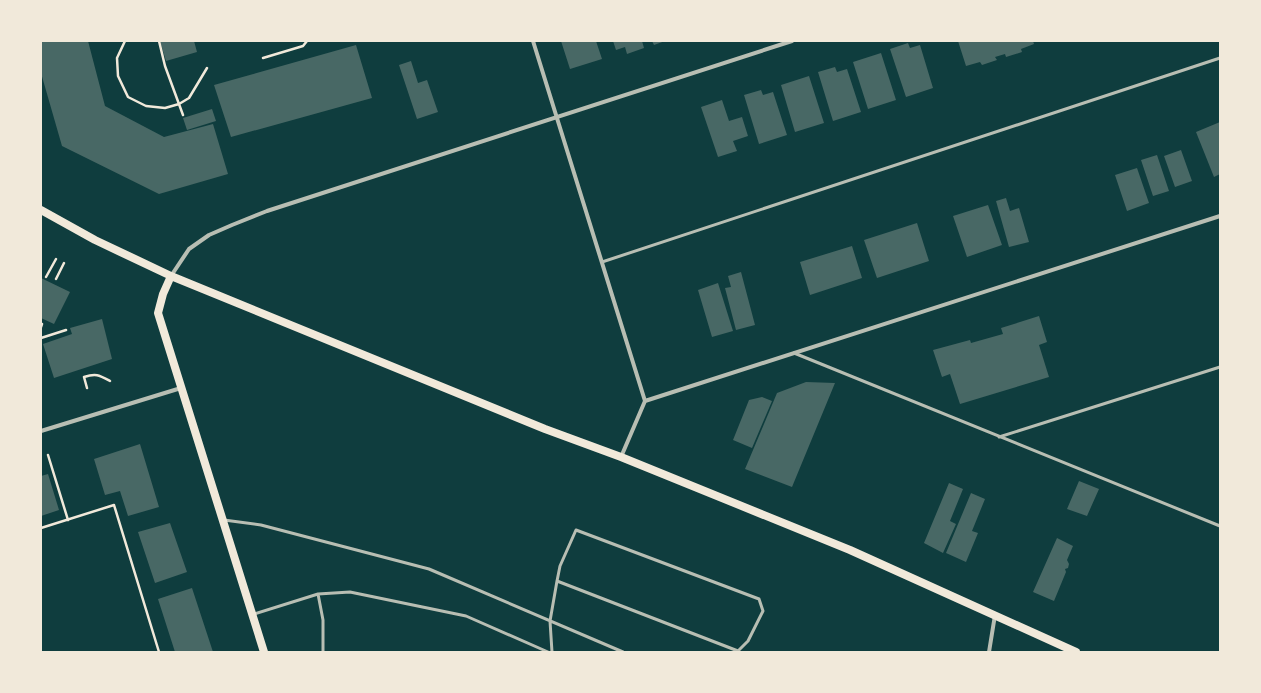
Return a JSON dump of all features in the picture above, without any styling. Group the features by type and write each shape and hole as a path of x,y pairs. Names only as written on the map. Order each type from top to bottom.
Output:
{"main road":[{"path":"41,210 95,240 171,276 538,426 621,457 850,550 1076,652"},
{"path":"171,276 163,294 158,313 264,652"}],"street":[{"path":"533,41 645,401 621,457"},
{"path":"171,276 189,249 209,235 232,224 267,211 792,41"},
{"path":"645,401 1220,216"},
{"path":"41,431 181,388"},
{"path":"989,652 995,616"}],"lane":[{"path":"602,262 1220,58"},
{"path":"794,353 1220,526"},
{"path":"999,437 1220,367"},
{"path":"222,520 261,525 429,569 622,652"},
{"path":"552,652 550,621 557,581 560,566 576,530 759,599 763,611 748,641 738,651 557,581"},
{"path":"252,615 318,594 350,592 466,616 548,652"},
{"path":"318,594 322,620 323,652"}],"path":[{"path":"125,41 117,58 118,76 128,97 146,106 165,108 179,104 189,98 207,68"},
{"path":"159,41 182,115"},
{"path":"263,58 304,46 307,41"},
{"path":"46,277 56,259"},
{"path":"56,279 64,263"},
{"path":"41,338 66,330"},
{"path":"87,388 84,377 94,374 110,381"},
{"path":"48,455 68,520"},
{"path":"41,528 114,505 159,652"}],"building":[{"path":"41,41 88,41 105,106 164,137 213,124 228,174 159,194 62,146 41,73"},
{"path":"160,41 194,41 197,52 166,61"},
{"path":"561,41 596,41 602,59 570,69"},
{"path":"613,41 642,41 644,48 627,54 625,47 616,50"},
{"path":"652,41 665,41 654,45"},
{"path":"958,41 1033,41 1034,44 1021,49 1022,52 1006,57 1005,54 995,57 997,60 982,65 980,62 966,66"},
{"path":"908,43 910,48 920,45 933,88 906,97 890,49"},
{"path":"356,45 372,98 231,137 214,85"},
{"path":"881,53 896,100 868,109 853,62"},
{"path":"411,61 418,83 427,80 438,112 417,119 399,65"},
{"path":"835,67 837,72 847,69 861,112 833,121 818,72"},
{"path":"809,76 824,123 795,132 781,85"},
{"path":"761,90 763,95 773,92 787,135 759,144 744,95"},
{"path":"722,100 729,121 742,117 748,136 733,141 737,151 718,157 701,107"},
{"path":"212,109 216,121 187,130 183,118"},
{"path":"1220,122 1220,174 1214,177 1196,132"},
{"path":"1181,150 1192,181 1175,187 1164,156"},
{"path":"1157,155 1169,191 1153,196 1141,160"},
{"path":"1137,168 1149,203 1127,211 1115,175"},
{"path":"1006,198 1010,211 1019,208 1029,242 1009,247 996,201"},
{"path":"988,205 1002,245 967,257 953,216"},
{"path":"917,223 929,261 877,278 864,240"},
{"path":"852,246 862,278 810,295 800,262"},
{"path":"741,272 755,325 736,330 725,288 731,287 728,276"},
{"path":"41,278 70,292 54,324 41,318"},
{"path":"718,283 733,331 712,337 698,290"},
{"path":"1039,316 1047,342 1039,345 1049,377 960,404 950,374 942,377 933,350 970,340 971,343 1003,334 1001,328"},
{"path":"102,319 112,359 54,378 43,344 72,334 70,328"},
{"path":"806,382 835,383 792,487 745,469 777,393"},
{"path":"762,397 772,401 752,448 733,440 749,400"},
{"path":"140,444 159,507 128,516 120,491 105,495 94,459"},
{"path":"48,474 59,510 41,516 41,476"},
{"path":"1079,481 1099,489 1087,516 1067,509"},
{"path":"949,483 963,489 950,521 956,524 943,553 924,543"},
{"path":"971,493 985,499 972,531 978,533 966,562 946,553"},
{"path":"170,523 187,572 155,583 138,532"},
{"path":"1057,538 1073,546 1067,560 1069,564 1068,568 1065,569 1066,572 1054,601 1033,592"},
{"path":"192,588 213,652 175,652 158,599"}]}
